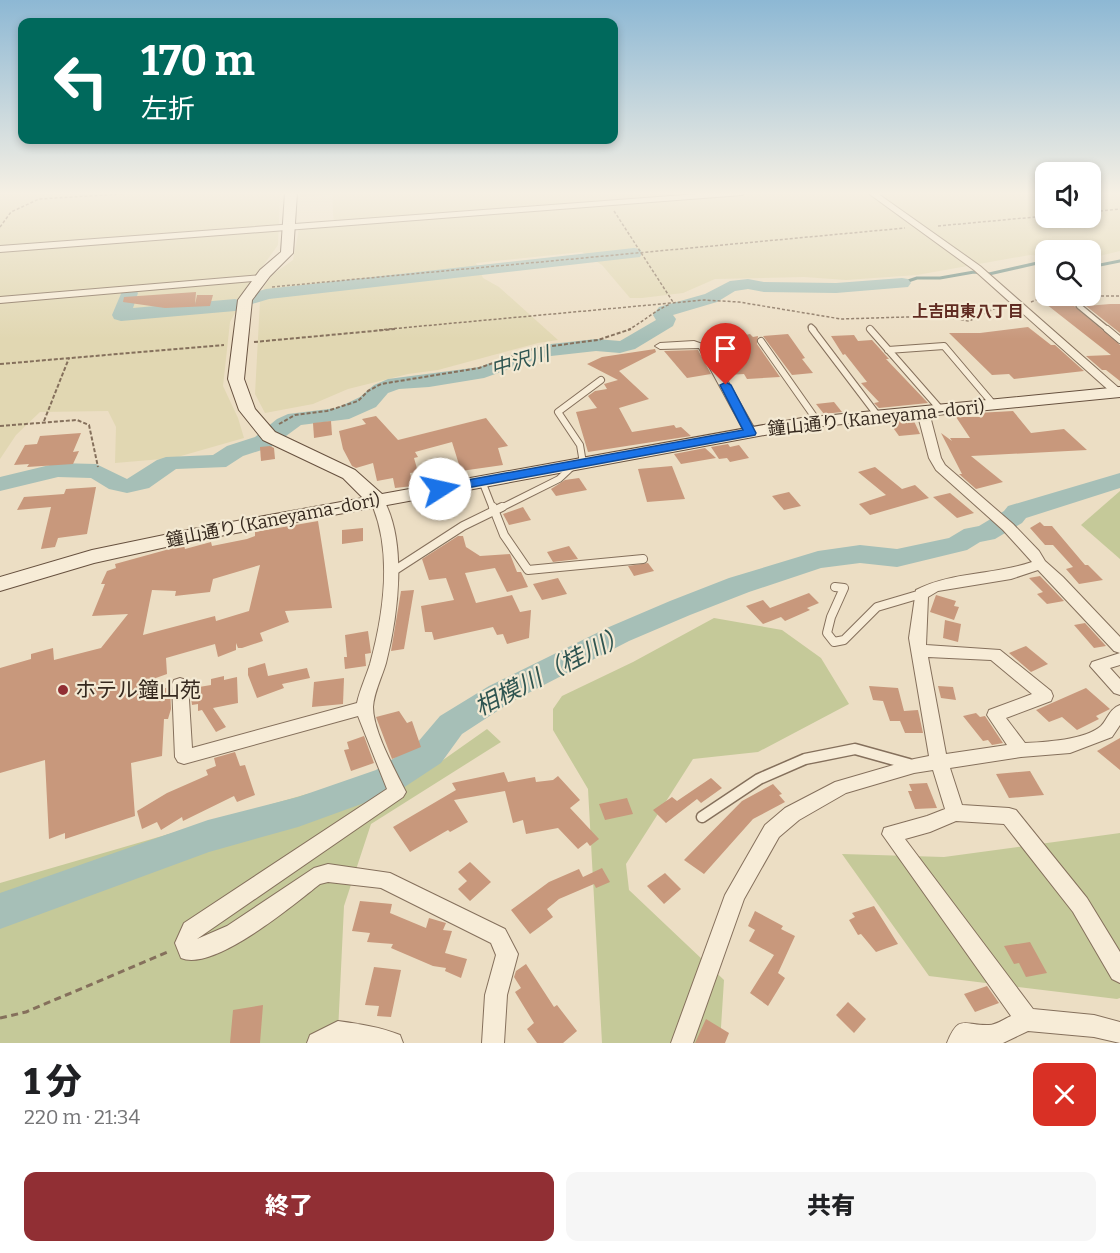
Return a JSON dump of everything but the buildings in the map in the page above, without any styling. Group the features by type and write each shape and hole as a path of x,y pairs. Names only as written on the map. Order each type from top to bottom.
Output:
{"street":[{"path":"0,249 96,242"},
{"path":"288,242 287,253 245,300 236,379 247,410 266,433 350,474 377,500 382,508 391,572 386,629 364,708 383,763 397,792 191,930 185,943 188,951 197,952 225,939 314,877 328,873 383,879 498,936 507,954 496,995 493,1043"},
{"path":"940,242 1019,303 1119,393"},
{"path":"0,300 258,283"},
{"path":"660,346 694,344 703,346 734,399 750,433"},
{"name":"鐘山通り (Kaneyama-dori)","path":"0,584 131,548 377,500 750,433 818,422 1119,393"},
{"path":"932,411 935,458 940,467 1008,527 1034,554 1040,564 1120,647"},
{"path":"955,813 939,761 919,650 917,624 921,594 934,587 1011,574 1040,564"},
{"path":"919,650 994,654 1045,696 995,715 1021,750"},
{"path":"1120,659 1098,666 1120,689"},
{"path":"180,684 184,757 364,708"},
{"path":"682,1043 735,896 772,831 792,814 841,787 914,765 1021,750 1064,748 1106,732 1120,712"},
{"path":"1027,1020 891,834 930,824 955,813 1009,816 1080,905 1120,972"},
{"path":"958,1043 964,1033 991,1037 1027,1020 1094,1026 1120,1033"},
{"path":"318,1043 338,1032 370,1036 392,1043"}],"lane":[{"path":"1079,306 1120,340"},
{"path":"811,327 878,416"},
{"path":"870,329 932,411"},
{"path":"761,341 818,422"},
{"path":"888,350 944,346 994,405"},
{"path":"391,572 439,540 559,479 579,464 580,445 558,412 601,380"},
{"path":"482,481 504,535 528,570 643,559"},
{"path":"835,587 844,588 831,617 827,633 834,642 844,640 877,607 921,594"},
{"path":"702,817 759,779 805,759 855,749 914,765"}],"path":[{"path":"634,242 672,302"},
{"path":"258,283 749,242"},
{"path":"0,364 704,300 739,302 841,319 939,316 969,321 975,320 992,308 1041,298 1120,296"},
{"path":"266,433 295,415 327,411 358,401 368,391 381,384 480,368 536,348 598,340 629,330 646,320 653,312 672,302"},
{"path":"44,421 69,358"},
{"path":"0,426 77,420 89,425 98,466"},
{"path":"0,1018 26,1012 164,955 185,943"}],"shaded area":[{"path":"0,242 278,242 230,322 223,386 238,418 244,438 174,458 115,463 116,427 108,411 40,412 16,435 0,459"},
{"path":"297,242 1035,242 1035,255 917,275 846,280 804,277 715,279 683,293 642,298 630,298 602,265 582,252 476,263 483,278 499,287 558,340 538,343 438,370 408,374 348,389 313,404 265,413 255,394 260,301 264,287 272,275 293,260"},
{"path":"1101,242 1120,242 1120,251 1101,256"}],"green space":[{"path":"1120,491 1120,559 1081,525"},
{"path":"714,618 782,630 821,658 849,704 758,752 693,759 626,864 629,890 724,980 720,1043 602,1043 588,789 553,730 553,709 562,696 633,662"},
{"path":"487,729 501,742 371,824 344,906 338,1032 346,1043 0,1043 0,883 307,794 426,772"},
{"path":"1120,833 1120,998 1117,999 929,976 842,854 944,857"}],"waterway":[{"name":"中沢川","path":"252,299 266,294 634,253"},
{"name":"中沢川","path":"1101,265 1120,261"},
{"name":"中沢川","path":"902,283 917,278 940,278 974,272 989,274 1035,264"},
{"name":"中沢川","path":"0,484 58,470 96,471 118,484 127,486 140,483 165,465 174,462 218,462 235,451 263,442 285,424 296,419 341,414 368,402 381,389 395,383 429,381 484,372 528,355 551,350 596,345 620,347 628,345 666,322 667,319 662,315 666,311 711,298 730,286 748,284 764,287 836,288 902,283"},
{"name":"中沢川","path":"129,293 121,315 235,305"},
{"name":"相模川（桂川）","path":"0,911 208,836 298,812 388,780 429,753 451,725 500,694 619,634 739,585 818,560 860,554 897,558 958,544 973,535 986,533 1013,517 1017,512 1120,480"}],"place":[{"name":"ホテル鐘山苑","path":"63,690"}],"district":[{"name":"上吉田東八丁目","path":"968,311"}],"route":[{"path":"440,489 750,433 726,385"}]}
